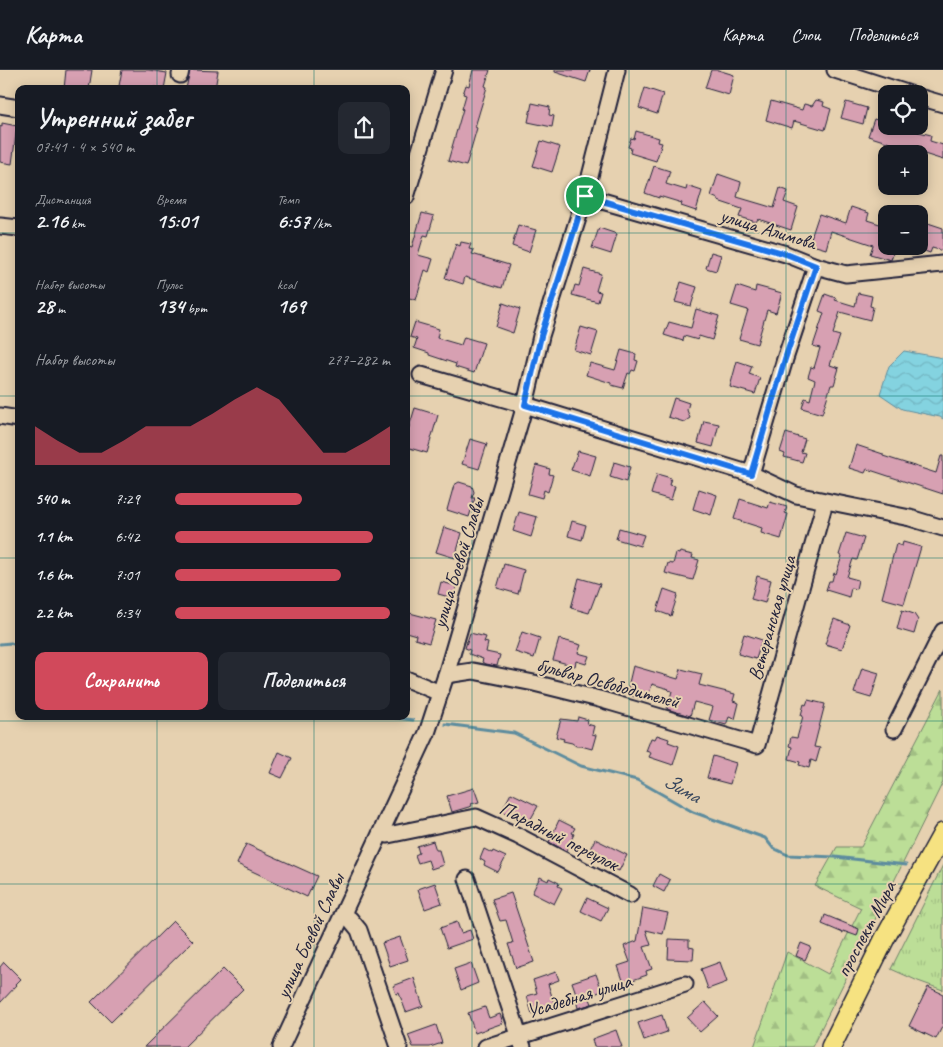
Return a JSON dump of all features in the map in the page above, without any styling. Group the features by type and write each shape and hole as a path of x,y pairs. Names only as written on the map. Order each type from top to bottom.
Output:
{"main road":[{"name":"проспект Мира","path":"831,1047 885,938 938,846 943,833"}],"street":[{"path":"410,184 444,70"},
{"name":"улица Боевой Славы","path":"281,1047 427,733 446,675 525,405 541,336 585,196 617,70"},
{"path":"836,70 882,85"},
{"path":"928,99 943,104"},
{"path":"0,105 15,107"},
{"name":"улица Алимова","path":"585,196 786,254 816,266 846,274 942,264"},
{"path":"0,226 15,228"},
{"path":"751,474 785,359 816,266"},
{"path":"421,375 751,474 796,495 910,518 943,528"},
{"path":"0,416 15,418"},
{"name":"Ветеранская улица","path":"757,745 825,502"},
{"path":"894,729 943,631"},
{"name":"бульвар Освободителей","path":"446,675 473,671 534,683 757,745"},
{"path":"410,681 440,693"},
{"name":"Парадный переулок","path":"378,840 388,835 476,816 630,895"},
{"path":"467,879 521,1041"},
{"path":"343,915 350,919 359,930 399,1047"},
{"name":"Усадебная улица","path":"486,1047 521,1041 685,984"}],"green space":[{"path":"943,689 943,782 812,1047 754,1047 787,952 828,974 861,908 815,886 837,847 861,847"},
{"path":"943,865 943,990 891,969"}],"water":[{"path":"904,351 943,358 943,419 902,409 880,394 889,366"}],"building":[{"path":"66,70 92,70 90,85 64,85"},
{"path":"122,70 148,70 167,73 165,85 119,85"},
{"path":"190,70 218,71 216,85 187,85"},
{"path":"473,70 490,70 466,166 448,161 463,109 466,95 463,94 466,85 469,86"},
{"path":"555,70 590,70 586,82 555,72"},
{"path":"711,70 734,75 729,95 705,88"},
{"path":"645,88 663,94 657,114 639,108"},
{"path":"816,100 824,102 823,106 831,109 825,130 794,121 792,128 766,120 771,101 802,110 804,104 812,106"},
{"path":"846,102 867,108 863,124 841,118"},
{"path":"532,103 550,107 549,115 554,116 552,127 528,122"},
{"path":"874,119 878,120 878,135 931,135 930,141 943,145 943,160 928,155 928,145 896,145 868,136"},
{"path":"2,123 15,126 12,164 0,162 0,126 2,127"},
{"path":"636,131 659,138 658,142 662,143 656,161 630,153 631,148 628,147 631,138 634,139"},
{"path":"541,141 560,147 552,172 533,166"},
{"path":"654,166 670,171 666,184 686,190 687,186 702,191 696,211 681,206 682,203 645,193"},
{"path":"718,174 741,182 737,197 774,208 780,188 788,191 784,202 798,207 791,230 758,219 756,222 739,217 742,209 718,201 718,199 711,196"},
{"path":"851,207 869,213 867,220 878,223 878,255 892,255 891,260 870,254 873,245 831,231 826,249 809,244 819,214 846,223"},
{"path":"422,213 434,216 428,236 424,235 418,255 433,259 429,272 425,270 416,300 410,298 410,246 412,247"},
{"path":"928,223 943,228 943,251 932,248 930,253 928,252"},
{"path":"518,225 536,230 529,252 512,246"},
{"path":"599,228 617,234 611,254 592,248"},
{"path":"461,242 471,244 469,249 474,250 472,254 509,265 502,288 465,277 463,284 445,278 456,244 460,246"},
{"path":"711,252 721,255 716,271 706,268"},
{"path":"584,269 601,274 596,291 601,292 598,302 572,295 575,285 579,286"},
{"path":"681,282 697,287 691,306 675,302"},
{"path":"737,286 755,292 756,286 782,293 776,313 767,310 757,344 739,339 748,310 731,305"},
{"path":"858,293 872,296 870,306 873,307 870,320 840,312 833,334 840,336 830,365 839,368 834,385 831,385 822,414 802,408 805,398 810,400 815,380 808,377 811,367 814,368 820,348 813,346 824,313 819,311 825,294 836,298 835,300 855,306"},
{"path":"503,303 520,309 513,333 496,327"},
{"path":"696,309 719,316 712,340 699,336 698,340 684,336 683,341 664,335 669,322 691,328"},
{"path":"415,322 439,329 437,338 461,345 464,337 484,343 474,373 455,367 456,364 414,348 417,339 410,337"},
{"path":"581,327 598,332 591,355 574,350"},
{"path":"621,350 636,354 635,360 638,361 635,371 632,370 630,374 628,373 623,388 586,375 590,363 615,370"},
{"path":"737,361 752,366 749,374 760,378 755,394 730,387"},
{"path":"674,398 689,403 687,410 690,418 684,422 668,417"},
{"path":"415,408 438,415 427,453 410,448 410,424"},
{"path":"704,421 719,424 713,447 698,443"},
{"path":"786,433 805,439 801,452 805,453 802,462 784,457 785,454 780,452"},
{"path":"470,439 487,444 479,469 462,464"},
{"path":"856,445 936,473 941,456 943,456 943,494 867,469 865,473 849,468"},
{"path":"578,451 596,456 590,476 571,470"},
{"path":"614,462 630,467 626,482 610,477"},
{"path":"536,465 550,469 549,474 553,475 548,492 544,490 542,498 528,494"},
{"path":"657,474 671,478 669,485 675,486 671,500 651,494"},
{"path":"459,482 472,486 474,492 472,498 475,498 469,517 447,510 454,485"},
{"path":"699,489 717,495 711,515 693,509"},
{"path":"740,499 768,508 770,502 787,507 785,513 788,514 781,539 761,533 762,528 734,519"},
{"path":"519,512 537,517 531,537 513,531"},
{"path":"572,521 586,525 582,540 568,536"},
{"path":"444,527 462,533 455,558 436,552"},
{"path":"619,528 644,535 640,546 616,539"},
{"path":"846,533 864,538 857,560 853,559 847,577 858,580 856,589 851,588 849,597 826,590 829,581 832,581 834,573 836,574 842,556 839,555"},
{"path":"903,542 921,547 904,604 882,598 896,544 902,546"},
{"path":"680,552 693,555 692,558 699,560 693,580 665,573 668,563 673,564 676,553 679,554"},
{"path":"504,564 524,570 518,594 497,588"},
{"path":"757,576 771,580 765,603 751,599"},
{"path":"579,578 600,584 589,613 571,608"},
{"path":"441,582 457,586 453,598 438,594"},
{"path":"664,589 678,594 671,616 657,611"},
{"path":"902,610 914,614 918,620 914,634 897,629"},
{"path":"410,613 436,620 429,643 415,639 416,635 410,633"},
{"path":"834,619 850,625 842,649 825,644"},
{"path":"522,632 540,638 534,658 515,652"},
{"path":"470,633 486,637 484,642 488,643 486,652 500,655 497,666 485,664 482,662 483,659 469,654 470,650 465,648"},
{"path":"744,634 762,640 756,659 738,654"},
{"path":"559,639 581,645 578,653 589,656 586,664 576,661 575,666 553,660"},
{"path":"633,666 678,679 681,669 702,674 699,685 735,694 733,701 739,703 735,719 729,717 726,725 709,720 713,707 694,702 690,716 667,709 672,691 652,684 647,700 632,696 634,688 628,687"},
{"path":"862,668 879,673 871,698 854,693"},
{"path":"808,700 825,704 814,747 820,748 816,762 811,760 809,768 799,765 800,762 789,759 792,747 789,746 791,737 797,738 804,704 806,705"},
{"path":"578,717 588,720 587,724 594,726 592,734 596,735 592,749 576,746 556,737 561,719 577,721"},
{"path":"657,735 669,739 668,742 679,746 673,765 649,757 651,753 646,751 651,738 655,739"},
{"path":"279,752 292,758 282,778 270,773"},
{"path":"713,756 736,763 730,784 707,778"},
{"path":"474,788 479,802 452,812 447,796"},
{"path":"511,793 538,806 528,824 502,811"},
{"path":"559,820 575,828 566,851 549,842"},
{"path":"595,839 627,855 619,871 587,855"},
{"path":"433,841 436,850 439,850 443,865 431,869 428,860 418,863 415,855 419,853 417,846"},
{"path":"246,844 317,876 307,897 237,864"},
{"path":"484,849 506,857 498,872 484,865 485,862 480,859"},
{"path":"659,874 670,880 664,892 653,886"},
{"path":"540,877 548,881 549,878 559,883 558,886 562,888 554,904 532,893"},
{"path":"435,883 442,903 425,909 418,889"},
{"path":"511,893 534,962 516,968 508,944 513,943 506,920 500,921 492,899"},
{"path":"587,898 608,908 601,921 581,911"},
{"path":"643,908 668,913 663,934 646,930 651,945 644,947 652,969 646,971 647,975 624,983 618,966 630,962 624,946 637,941"},
{"path":"825,915 859,929 857,936 843,931 843,933 822,924"},
{"path":"173,921 193,941 111,1022 91,1002"},
{"path":"457,922 461,933 470,930 473,939 447,948 440,928"},
{"path":"400,937 408,960 390,966 382,943"},
{"path":"669,939 689,940 689,947 694,948 693,960 668,959"},
{"path":"801,943 811,947 805,960 796,956"},
{"path":"4,962 21,979 0,1003 0,967"},
{"path":"720,962 727,982 708,989 701,969"},
{"path":"471,963 478,983 461,990 454,969"},
{"path":"223,969 243,989 184,1047 144,1047"},
{"path":"556,972 559,980 548,984 555,1006 532,1014 527,996 537,993 533,980"},
{"path":"596,974 602,991 589,996 592,1004 578,1008 576,1000 578,999 572,982"},
{"path":"414,978 423,1006 406,1012 399,993 396,994 393,986"},
{"path":"928,987 943,994 943,1025 936,1039 909,1026"},
{"path":"705,1002 718,1016 700,1032 687,1018"},
{"path":"485,1007 489,1018 500,1014 503,1023 475,1033 468,1013"},
{"path":"662,1015 667,1032 644,1040 638,1023"},
{"path":"436,1025 442,1043 430,1047 413,1047 408,1035"},
{"path":"616,1030 622,1047 594,1047 592,1039"}],"waterway":[{"name":"Зима","path":"0,644 11,643 15,645"},
{"name":"Зима","path":"445,724 514,733 581,766 637,780 693,812 765,838 773,848 788,855 835,857 906,865"}],"route":[{"path":"585,196 786,254 816,266 785,359 751,474 525,405 541,336 585,196"}]}
